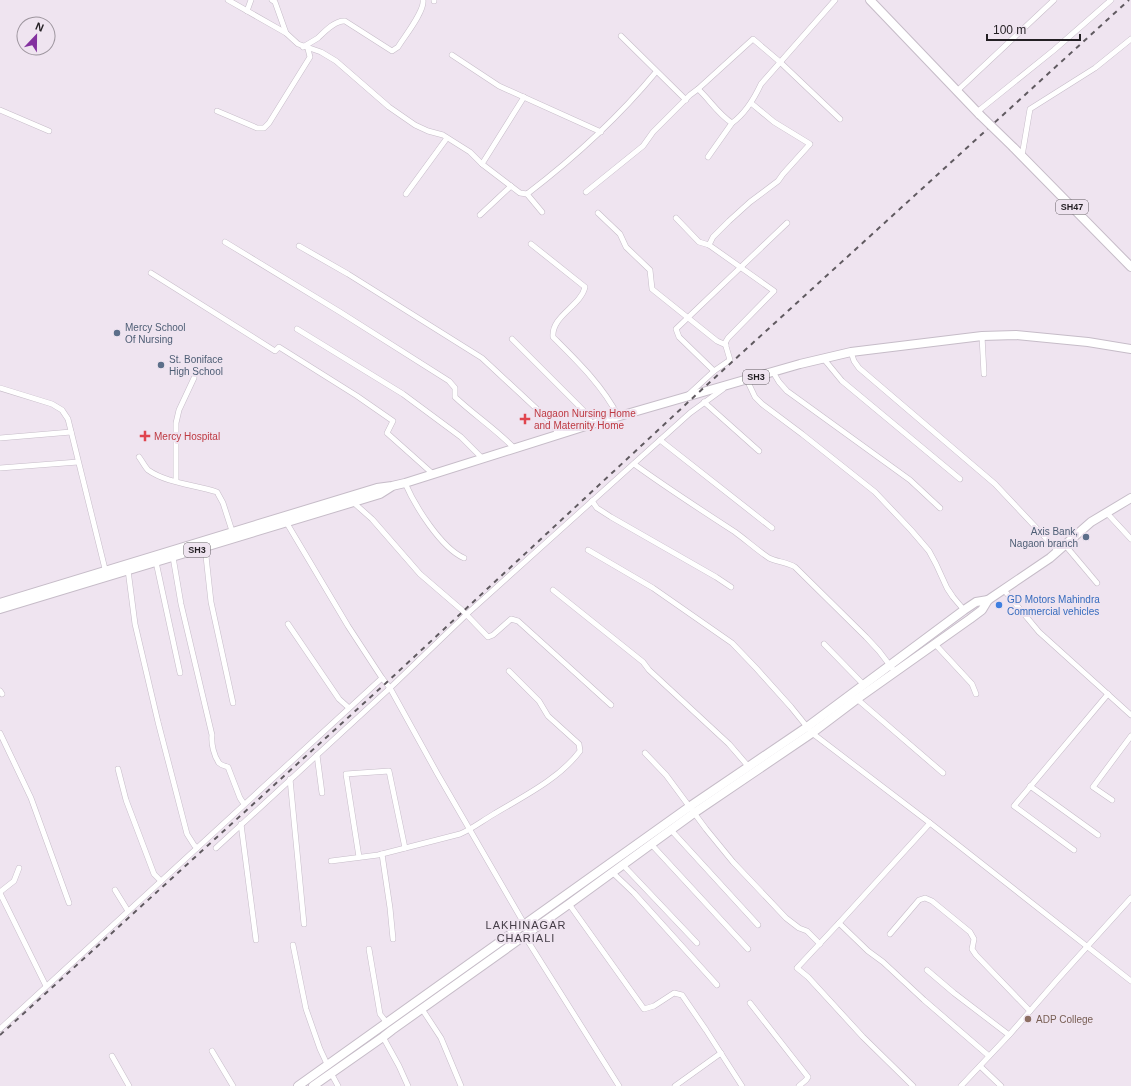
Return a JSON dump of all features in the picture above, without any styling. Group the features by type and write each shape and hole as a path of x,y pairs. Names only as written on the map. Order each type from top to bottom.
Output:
{"main road":[{"name":"SH47","path":"870,0 979,114 1131,267"},
{"name":"SH3","path":"0,609 377,488 406,483 618,416 824,358 851,352 982,336 1043,338 1088,342 1131,349"},
{"name":"SH3","path":"284,519 354,502 380,494 392,486"},
{"path":"313,1086 329,1070 387,1024 569,904 671,830 692,810 748,766 809,730 890,664 964,610 976,602 988,600 1004,590 1050,558 1091,522 1131,498"},
{"name":"SH3","path":"0,603 156,562 205,547 233,535"},
{"path":"298,1086 329,1070 383,1037 692,810 857,699 935,644 982,610 988,600"}],"street":[{"path":"228,0 286,33 305,48 321,52 336,61 388,107 415,125 447,138 470,152 482,164 520,193 527,194 542,212"},
{"path":"247,11 252,0"},
{"path":"272,0 275,2 286,33"},
{"path":"305,48 327,29 341,20 345,21 392,51 398,47 421,10 424,2 423,0"},
{"path":"708,157 732,123 754,99 761,84 835,0"},
{"path":"979,114 1111,0"},
{"path":"957,91 1052,1"},
{"path":"621,36 686,100"},
{"path":"586,192 643,146 654,132 686,100 753,39 780,62 840,119"},
{"path":"1022,156 1030,109 1094,68 1131,39"},
{"path":"217,111 257,128 264,128 269,123 310,57 305,48"},
{"path":"452,55 499,86 601,132"},
{"path":"527,194 545,181 601,132 633,100 656,72"},
{"path":"698,89 723,117 732,123"},
{"path":"482,164 524,97"},
{"path":"709,245 714,237 729,221 750,202 778,181 810,144 774,122 751,103"},
{"path":"0,110 49,130"},
{"path":"406,194 447,138"},
{"path":"480,215 511,186"},
{"path":"598,213 620,234 626,247 650,270 650,282 652,289 717,341 726,345"},
{"path":"676,218 699,242 709,245 774,291 728,338 726,345 730,360 714,371 688,396"},
{"path":"714,371 679,337 676,329 788,223"},
{"path":"225,242 449,381 455,388 455,397 515,449"},
{"path":"532,244 585,287 583,294 563,315 553,331 553,337 585,370 612,405 618,416"},
{"path":"299,246 348,274 482,358 554,425 558,435"},
{"path":"151,273 275,351 279,347 357,396 393,421 387,433 433,474"},
{"path":"297,329 404,394 461,437 483,459"},
{"path":"982,336 984,374"},
{"path":"512,339 583,410 592,424"},
{"path":"851,352 854,361 859,368 981,472 1058,551"},
{"path":"824,358 842,381 960,479"},
{"path":"773,372 787,391 910,480 940,508"},
{"path":"176,481 176,423 179,410 194,378"},
{"path":"747,380 755,397 762,404 875,492 911,530 929,551 947,588 964,610"},
{"path":"216,848 240,824 390,688 466,615 592,501 690,413 727,386"},
{"path":"0,388 52,404 62,410 68,419 106,574"},
{"path":"704,402 759,451"},
{"path":"0,438 71,432"},
{"path":"660,440 772,528"},
{"path":"139,457 148,469 160,476 217,492 223,503 233,535"},
{"path":"0,468 78,462"},
{"path":"634,464 670,490 736,533 770,558 788,563 795,567 866,637 896,672"},
{"path":"406,483 411,498 424,518 441,538 458,555 464,558"},
{"path":"592,501 597,508 611,517 731,587"},
{"path":"354,502 372,519 420,574 466,615 488,638 511,619 518,621 612,705"},
{"path":"1106,512 1131,539"},
{"path":"284,519 348,626 390,688 437,773 471,830 526,931 619,1086"},
{"path":"1065,544 1097,582"},
{"path":"205,547 211,602 233,703"},
{"path":"588,550 658,592 732,643 791,707 809,730 1131,981"},
{"path":"173,557 181,604 212,735 212,745 219,763 228,767 240,798 244,804"},
{"path":"156,562 180,673"},
{"path":"128,570 135,624 158,722 187,834 197,848"},
{"path":"553,590 643,662 649,670 729,744 748,766"},
{"path":"1004,590 1039,632 1131,715"},
{"path":"288,624 339,699 349,708"},
{"path":"824,644 864,685"},
{"path":"935,644 972,684 976,694"},
{"path":"332,861 382,854 471,830 483,821 538,788 576,756 580,751 579,744 548,716 539,701 509,672"},
{"path":"0,1029 382,678"},
{"path":"1074,850 1014,806 1108,694"},
{"path":"857,699 943,772"},
{"path":"0,733 31,798 70,903"},
{"path":"1112,800 1093,787 1131,736"},
{"path":"645,753 666,775 733,862 786,918 820,944"},
{"path":"317,755 322,793"},
{"path":"118,769 126,800 154,874 161,881"},
{"path":"359,857 346,774 389,771 405,848"},
{"path":"290,779 304,924"},
{"path":"1030,786 1098,835"},
{"path":"913,1086 863,1037 808,977 797,968 930,823"},
{"path":"240,824 256,940"},
{"path":"671,830 758,925"},
{"path":"651,844 748,949"},
{"path":"382,854 393,939"},
{"path":"623,865 697,943"},
{"path":"19,868 14,881 0,893 46,986"},
{"path":"612,872 634,893 717,985"},
{"path":"115,890 128,911"},
{"path":"890,934 919,900 925,898 932,901 970,932 974,939 972,949 976,955 1030,1011"},
{"path":"961,1086 1009,1035 1131,898"},
{"path":"569,904 644,1009 654,1006 674,993 682,995 742,1086"},
{"path":"839,923 868,951 883,962 924,1000 989,1056"},
{"path":"293,945 306,1009 320,1049 338,1086"},
{"path":"369,949 380,1014 387,1024"},
{"path":"926,970 1009,1035"},
{"path":"750,1004 808,1077 799,1086"},
{"path":"422,1009 441,1038 461,1086"},
{"path":"383,1037 408,1086"},
{"path":"212,1051 233,1086"},
{"path":"675,1086 721,1053"},
{"path":"112,1056 129,1086"},
{"path":"980,1066 1001,1086"}],"railway":[{"path":"0,1035 386,683 698,393 1129,0"}],"place":[{"name":"Mercy School Of Nursing","path":"117,333"},
{"name":"St. Boniface High School","path":"161,365"},
{"name":"Nagaon Nursing Home and Maternity Home","path":"525,419"},
{"name":"Mercy Hospital","path":"145,436"},
{"name":"Axis Bank, Nagaon branch","path":"1086,537"},
{"name":"GD Motors Mahindra Commercial vehicles","path":"999,605"},
{"name":"ADP College","path":"1028,1019"}],"district":[{"name":"LAKHINAGAR CHARIALI","path":"526,931"}]}
